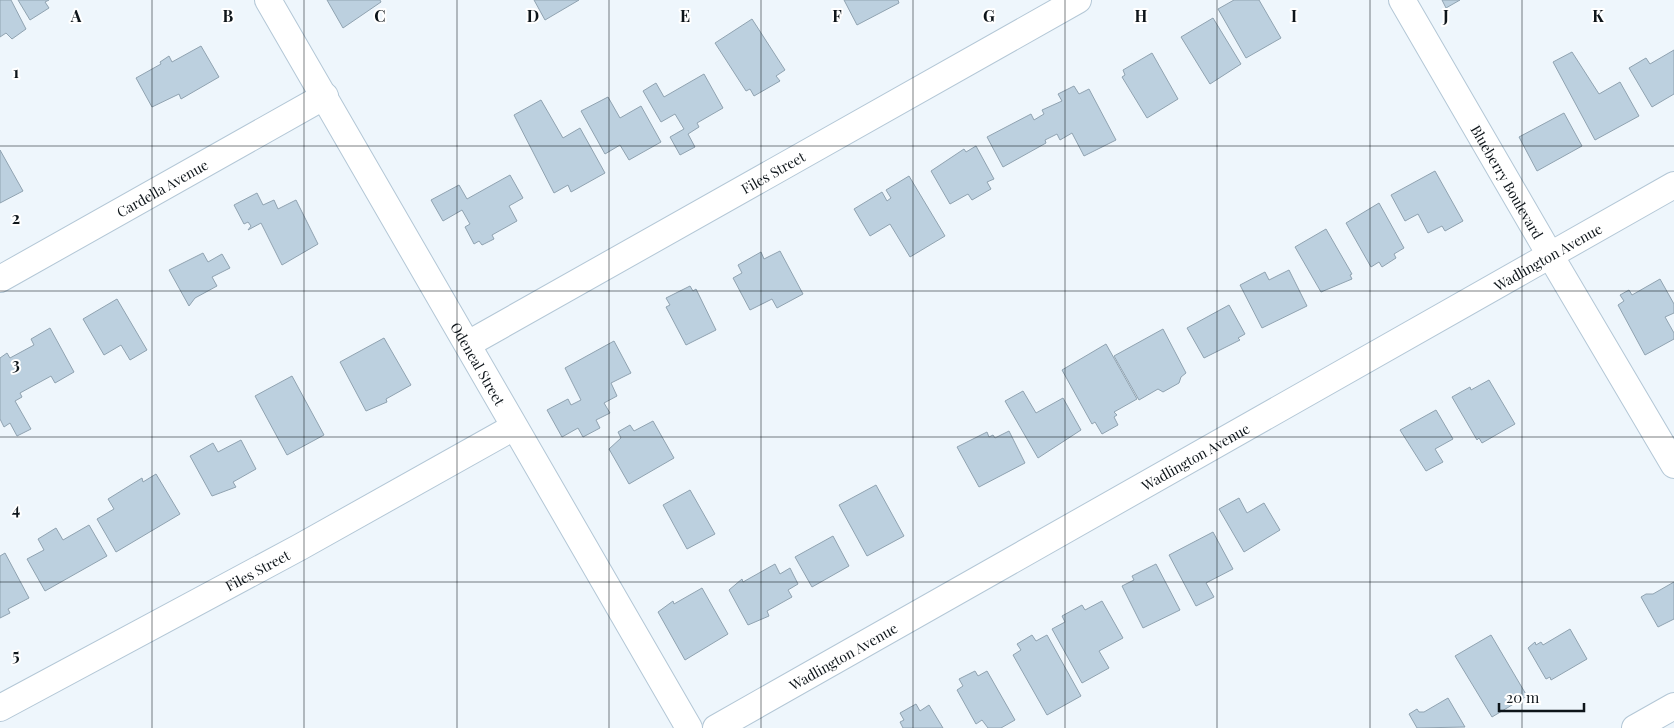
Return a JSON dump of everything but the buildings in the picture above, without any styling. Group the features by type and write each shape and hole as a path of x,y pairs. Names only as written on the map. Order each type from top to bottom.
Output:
{"street":[{"name":"Odeneal Street","path":"268,0 689,728"},
{"name":"Files Street","path":"468,344 1078,0"},
{"name":"Blueberry Boulevard","path":"1402,0 1674,465"},
{"name":"Cardella Avenue","path":"0,278 324,96"},
{"name":"Wadlington Avenue","path":"716,728 1674,185"},
{"name":"Files Street","path":"0,708 300,547 514,428"},
{"path":"1635,728 1674,706"}]}
